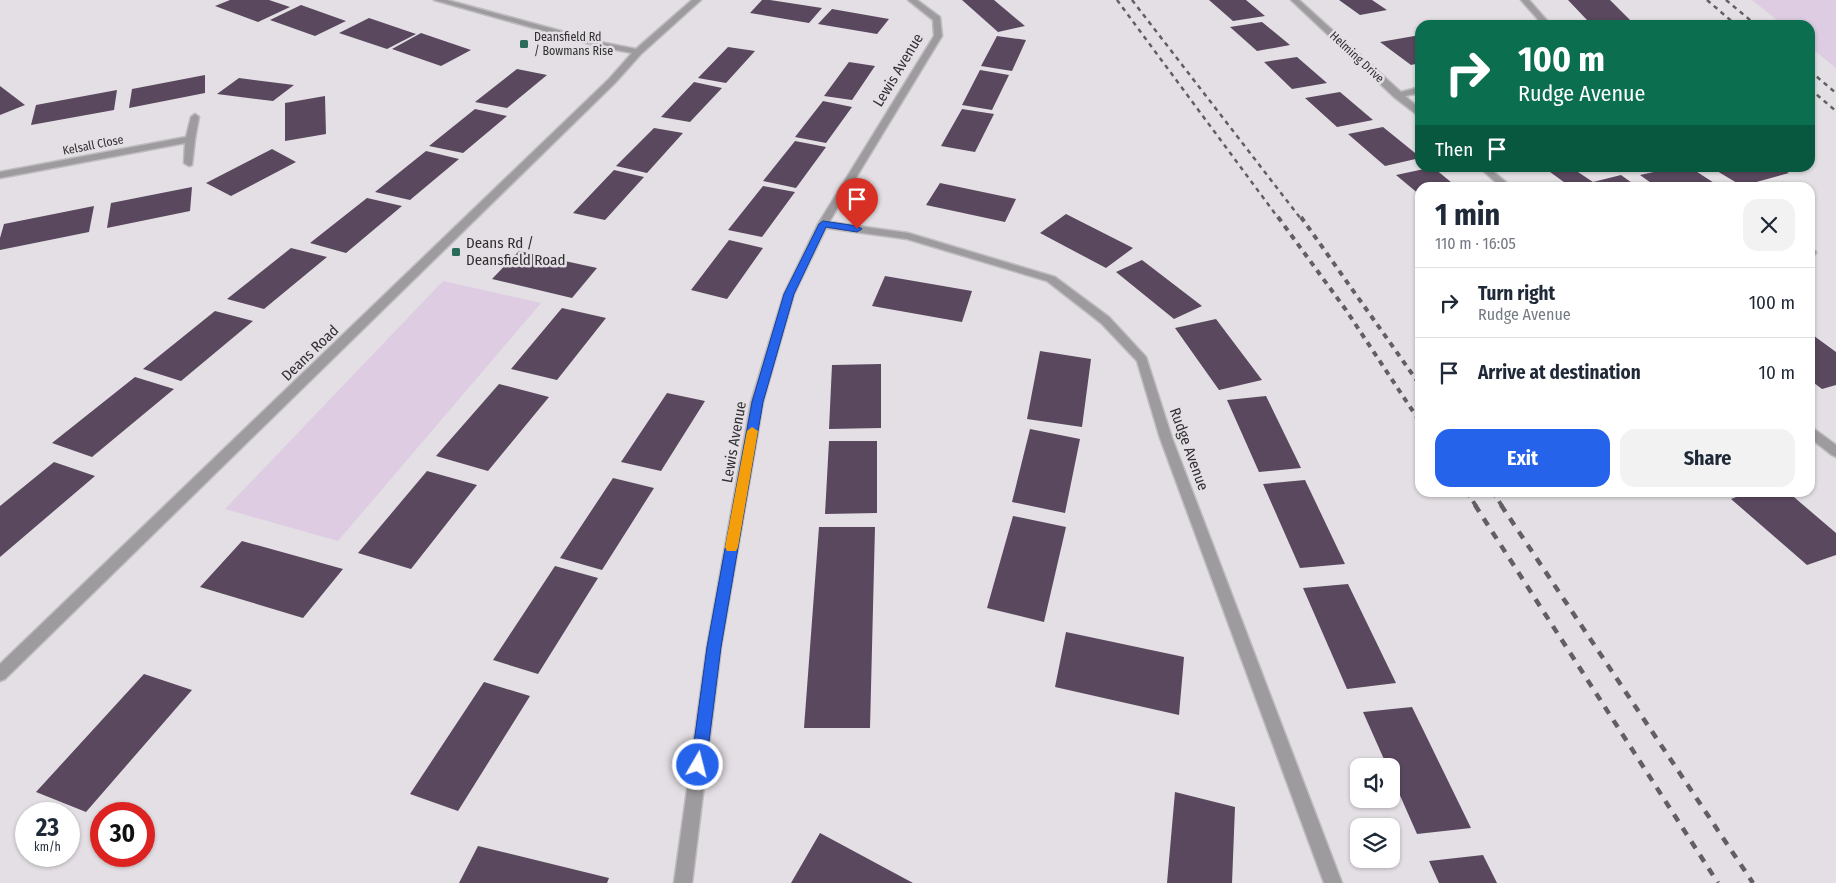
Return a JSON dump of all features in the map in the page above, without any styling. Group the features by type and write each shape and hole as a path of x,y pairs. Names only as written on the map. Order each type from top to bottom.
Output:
{"street":[{"path":"438,0 604,45 638,52"},
{"name":"Deans Road","path":"0,674 605,88 638,52 696,0"},
{"name":"Lewis Avenue","path":"683,883 714,647 757,402 789,294 823,224 938,36 937,18 912,0"},
{"name":"Helming Drive","path":"1295,0 1415,110"},
{"path":"1525,0 1542,20"},
{"path":"1397,95 1415,91"},
{"path":"189,163 190,139 195,117"},
{"name":"Kelsall Close","path":"0,175 190,139"},
{"path":"1489,172 1501,182"},
{"name":"Rudge Avenue","path":"823,224 908,236 1051,279 1105,320 1142,360 1166,438 1333,883"},
{"path":"1815,435 1836,452"}],"shaded area":[{"path":"1752,0 1836,0 1836,68 1815,51 1815,20 1777,20"},
{"path":"443,281 541,303 338,541 225,509"}],"building":[{"path":"230,0 269,0 290,7 258,22 215,6"},
{"path":"762,0 822,8 809,23 750,13"},
{"path":"962,0 994,0 1025,26 998,32"},
{"path":"1209,0 1246,0 1265,16 1233,21"},
{"path":"1339,0 1372,0 1387,10 1360,15"},
{"path":"1568,0 1610,0 1630,20 1587,20"},
{"path":"301,5 346,21 315,36 270,20"},
{"path":"832,9 889,19 877,34 818,24"},
{"path":"369,18 416,34 387,49 339,33"},
{"path":"1262,22 1290,45 1257,51 1230,27"},
{"path":"421,33 471,50 441,66 392,49"},
{"path":"997,36 1026,40 1012,71 981,66"},
{"path":"1415,36 1415,64 1411,65 1380,42"},
{"path":"728,47 755,51 726,83 698,78"},
{"path":"1297,57 1327,83 1292,89 1264,62"},
{"path":"849,62 875,66 852,100 824,96"},
{"path":"517,69 547,75 507,108 475,102"},
{"path":"980,70 1009,75 992,110 962,105"},
{"path":"205,75 205,93 129,108 132,89"},
{"path":"239,78 294,85 273,101 217,94"},
{"path":"694,82 722,88 690,122 661,117"},
{"path":"0,86 25,105 0,115"},
{"path":"117,90 114,110 31,125 36,105"},
{"path":"1340,92 1373,120 1337,127 1305,98"},
{"path":"325,96 326,134 285,141 285,103"},
{"path":"823,101 852,107 826,143 795,137"},
{"path":"475,109 507,116 463,153 429,146"},
{"path":"962,109 994,114 975,152 941,146"},
{"path":"1383,127 1415,153 1415,159 1385,166 1348,134"},
{"path":"654,128 683,133 647,173 616,166"},
{"path":"795,141 826,147 796,188 763,181"},
{"path":"272,149 296,162 231,196 206,183"},
{"path":"426,151 459,159 410,200 375,192"},
{"path":"614,170 644,177 605,220 573,213"},
{"path":"1415,171 1439,172 1451,182 1415,182 1415,191 1396,175"},
{"path":"1550,172 1578,172 1593,182 1564,182"},
{"path":"1654,172 1697,172 1713,182 1650,182 1640,175"},
{"path":"1719,172 1789,173 1756,182 1735,182"},
{"path":"1621,175 1631,182 1593,182"},
{"path":"940,183 1016,199 1005,222 926,205"},
{"path":"763,186 795,192 762,237 728,230"},
{"path":"192,187 190,211 107,228 111,203"},
{"path":"367,198 402,206 346,253 310,243"},
{"path":"94,206 89,232 0,250 0,238 4,224"},
{"path":"1066,214 1133,248 1106,268 1040,233"},
{"path":"729,240 763,248 727,299 691,290"},
{"path":"291,248 327,257 264,309 227,299"},
{"path":"519,251 597,268 572,298 492,279"},
{"path":"1142,260 1202,306 1174,319 1116,272"},
{"path":"885,276 972,291 962,322 872,306"},
{"path":"562,308 606,318 557,380 511,369"},
{"path":"215,311 253,321 181,381 143,369"},
{"path":"1216,319 1262,380 1219,390 1175,328"},
{"path":"1815,337 1836,352 1836,385 1822,389 1815,384"},
{"path":"1040,351 1091,359 1082,427 1027,419"},
{"path":"881,364 881,428 829,429 832,365"},
{"path":"135,377 174,389 92,457 52,443"},
{"path":"499,384 549,397 488,471 436,456"},
{"path":"667,393 705,401 661,471 621,462"},
{"path":"1266,396 1301,468 1259,472 1227,400"},
{"path":"1030,429 1080,439 1065,513 1012,502"},
{"path":"829,441 877,441 877,513 825,514"},
{"path":"54,462 95,476 0,557 0,506"},
{"path":"427,471 477,485 411,569 358,553"},
{"path":"613,478 654,488 602,570 560,558"},
{"path":"1305,480 1345,564 1300,568 1263,484"},
{"path":"1736,497 1794,497 1836,533 1836,555 1807,565 1731,499"},
{"path":"1013,516 1066,527 1044,622 987,608"},
{"path":"819,527 875,527 870,728 804,728"},
{"path":"242,541 343,569 303,618 200,587"},
{"path":"555,566 598,578 538,674 493,660"},
{"path":"1348,584 1396,683 1347,689 1303,588"},
{"path":"1066,632 1184,657 1179,715 1055,687"},
{"path":"144,674 192,690 95,802 90,802 90,807 86,812 80,810 80,802 61,802 36,792"},
{"path":"484,682 530,696 458,811 410,794"},
{"path":"1412,707 1471,828 1417,834 1400,795 1400,758 1383,758 1363,712"},
{"path":"1175,792 1235,807 1232,883 1167,883"},
{"path":"820,833 913,883 791,883"},
{"path":"478,846 609,878 607,883 459,883"},
{"path":"1483,855 1497,883 1439,883 1429,861"}],"railway":[{"path":"1117,0 1279,219"},
{"path":"1132,0 1301,219"},
{"path":"1707,0 1730,20"},
{"path":"1726,0 1750,20"},
{"path":"1815,75 1836,93"},
{"path":"1815,93 1836,111"},
{"path":"1278,217 1346,310 1415,414"},
{"path":"1301,217 1415,378"},
{"path":"1470,497 1476,506"},
{"path":"1496,497 1502,506"},
{"path":"1475,505 1718,883"},
{"path":"1501,505 1753,883"}],"slow traffic":[{"path":"732,547 752,431"}],"place":[{"name":"Deansfield Rd / Bowmans Rise","path":"524,44"},
{"name":"Deans Rd / Deansfield Road","path":"456,252"}],"route":[{"path":"698,765 714,647 757,402 789,294 823,224 857,229"}]}
